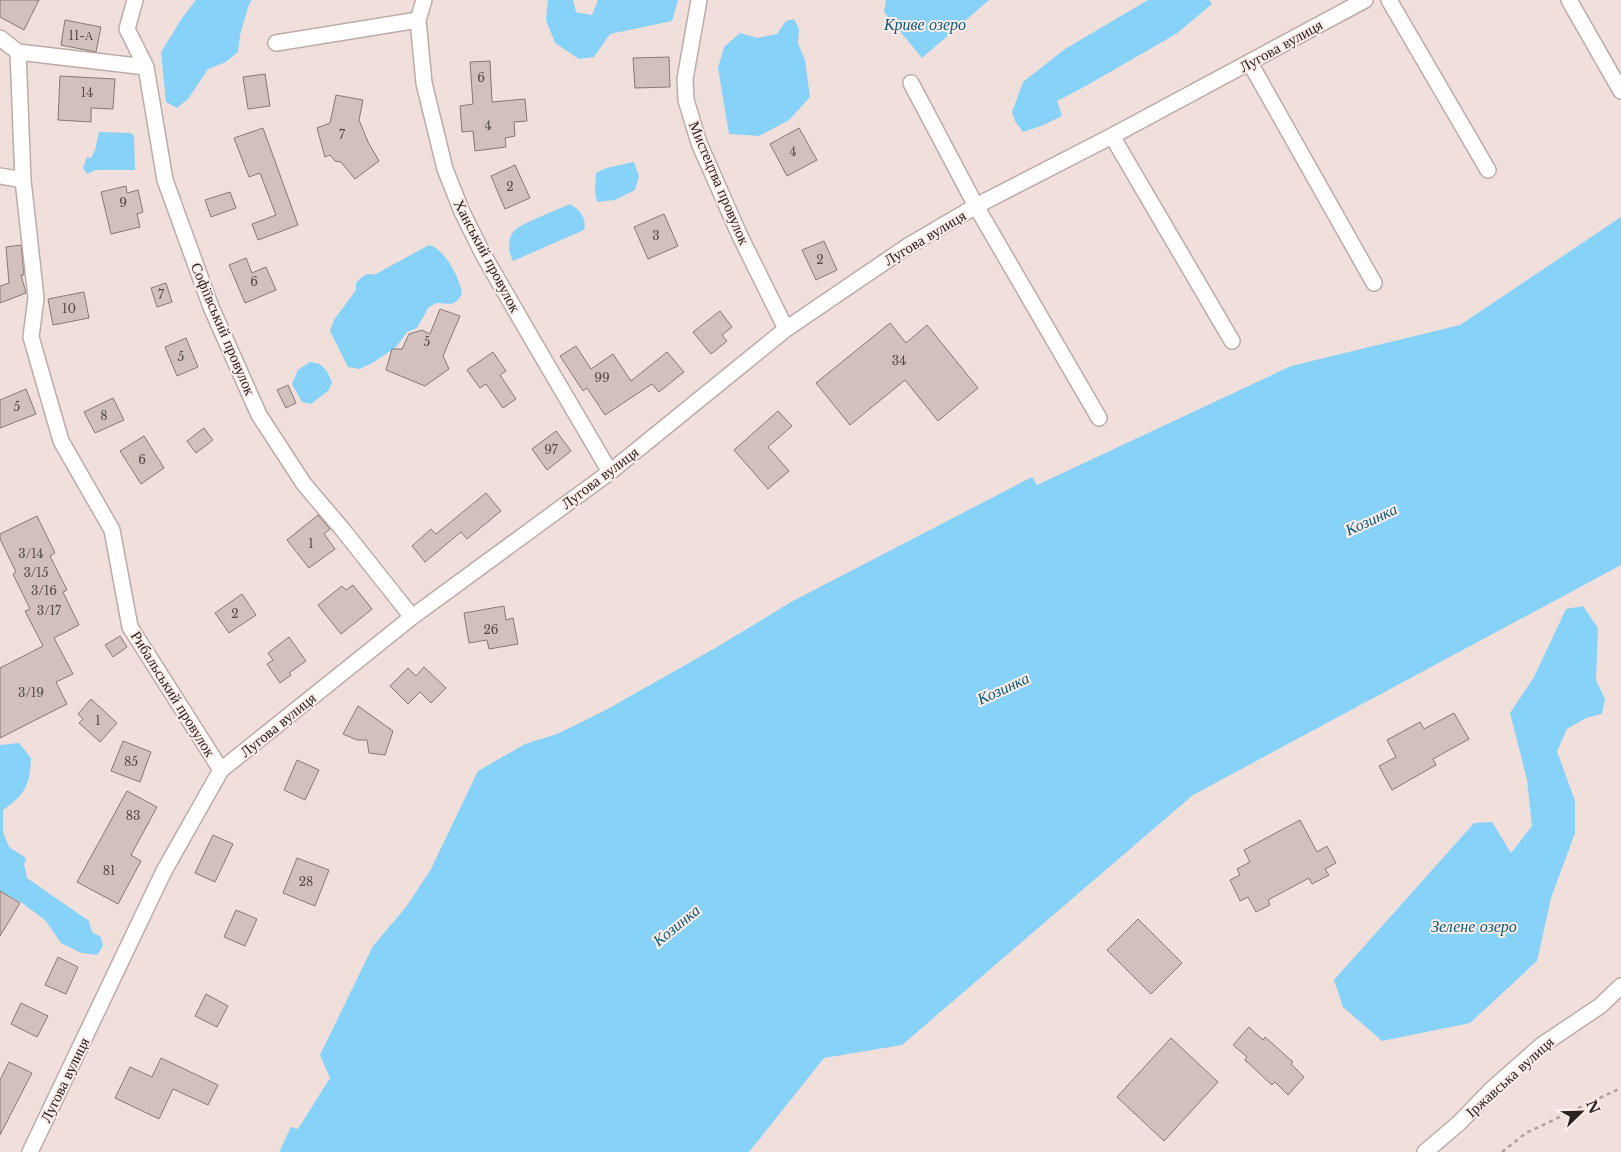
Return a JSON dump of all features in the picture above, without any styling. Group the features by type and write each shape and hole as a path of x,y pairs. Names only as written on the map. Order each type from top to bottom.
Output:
{"street":[{"name":"Софіївський провулок","path":"135,0 127,29 146,68 165,180 211,307 259,415 304,484 412,617"},
{"name":"Ханський провулок","path":"424,0 418,20 424,83 433,127 445,169 462,212 522,323 610,472"},
{"name":"Мистецтва провулок","path":"699,0 685,79 686,100 699,143 739,234 786,329"},
{"name":"Лугова вулиця","path":"30,1152 164,871 221,770 412,617 610,472 786,329 908,246 976,206 1250,63 1365,0"},
{"path":"1389,0 1488,170"},
{"path":"1569,0 1621,91"},
{"path":"276,43 418,20"},
{"path":"0,38 18,52 146,68"},
{"name":"Рибальський провулок","path":"18,52 23,180 36,298 31,337 61,441 112,530 130,627 221,770"},
{"path":"1250,63 1374,284"},
{"path":"911,83 976,206 1099,418"},
{"path":"1112,136 1232,340"},
{"path":"0,176 23,180"},
{"name":"Іржавська вулиця","path":"1425,1152 1459,1123 1492,1089 1542,1045 1600,1006 1621,986"}],"path":[{"path":"1502,1152 1526,1133 1621,1088"}],"water":[{"path":"196,0 252,0 249,4 240,35 238,52 226,62 208,69 188,99 177,108 166,102 161,52 182,18"},
{"path":"548,0 573,0 576,12 592,15 598,0 678,0 672,21 610,34 594,57 579,59 555,43 546,20"},
{"name":"Криве озеро","path":"886,0 989,0 922,58 884,12"},
{"path":"1148,0 1209,0 1212,4 1176,34 1057,101 1062,116 1023,132 1015,121 1012,112 1023,82 1065,49"},
{"path":"794,19 799,29 798,43 805,60 810,97 789,120 759,136 729,134 718,68 724,47 740,33 757,38 777,34 786,21"},
{"path":"99,132 131,133 134,136 135,170 95,170 87,174 83,168 87,157 91,158 95,150"},
{"path":"634,162 639,176 635,190 615,200 597,202 595,192 596,173 606,168"},
{"path":"570,204 584,218 584,230 513,261 509,246 510,238 514,231 531,221"},
{"name":"Козинка","path":"1621,217 1621,565 1193,795 902,1045 824,1058 749,1152 279,1152 291,1127 298,1129 330,1078 320,1055 373,946 406,907 431,869 478,771 525,744 557,734 604,711 717,647 791,602 1032,477 1037,485 1291,366 1460,325"},
{"path":"429,245 441,252 451,265 461,287 462,294 457,301 451,304 436,303 428,308 417,328 407,332 396,347 374,362 360,369 348,367 330,331 334,320 356,290 356,283 364,276 374,275"},
{"path":"310,362 324,368 332,382 329,390 311,404 302,402 292,384 298,370"},
{"name":"Зелене озеро","path":"1583,606 1598,628 1596,680 1605,699 1602,714 1586,718 1567,729 1557,751 1575,801 1575,833 1551,898 1537,961 1470,1023 1382,1041 1343,1007 1334,980 1474,823 1492,822 1511,853 1532,826 1527,780 1510,713 1534,677 1566,609"},
{"path":"19,743 31,758 28,782 17,799 3,810 3,832 9,847 26,858 24,864 27,878 89,921 92,932 101,937 103,946 97,955 81,953 61,943 45,920 22,903 0,891 0,745"}],"building":[{"path":"0,0 39,0 24,30 0,17"},
{"path":"65,20 101,27 96,52 61,45"},
{"path":"669,57 670,87 635,88 633,58"},
{"path":"490,61 492,102 525,99 527,121 514,122 515,136 505,138 506,147 475,151 473,131 462,132 460,106 473,104 470,62"},
{"path":"265,74 270,106 248,109 243,77"},
{"path":"60,76 115,79 113,109 91,108 91,122 58,120"},
{"path":"336,95 363,100 359,120 368,142 379,161 355,179 341,162 335,161 330,155 325,157 317,128 330,123"},
{"path":"263,128 298,225 258,240 252,224 276,215 260,173 249,177 234,138"},
{"path":"799,128 817,160 787,176 770,144"},
{"path":"515,165 530,198 505,209 491,176"},
{"path":"126,186 127,193 138,190 143,212 137,214 140,227 111,234 101,192"},
{"path":"230,192 236,208 211,217 205,200"},
{"path":"664,214 678,246 648,259 634,227"},
{"path":"824,241 837,270 816,280 802,250"},
{"path":"21,245 24,275 21,275 26,293 0,303 0,286 9,283 6,247"},
{"path":"246,258 252,273 266,267 276,290 245,303 229,265"},
{"path":"166,283 172,302 157,307 151,288"},
{"path":"84,292 89,318 53,325 48,299"},
{"path":"440,309 460,316 443,356 449,369 425,386 386,370 392,349 402,349 409,334 422,330 430,334"},
{"path":"720,311 732,327 722,335 727,341 711,354 693,332"},
{"path":"890,323 906,343 927,325 978,388 938,421 905,380 850,425 816,383"},
{"path":"186,338 198,367 177,376 165,347"},
{"path":"576,346 591,369 613,354 631,381 667,352 684,372 659,392 652,384 605,415 587,388 583,391 560,356"},
{"path":"493,352 506,371 500,375 516,399 503,408 486,384 480,388 467,370"},
{"path":"288,385 296,403 286,408 277,390"},
{"path":"26,389 36,414 0,428 0,400"},
{"path":"113,398 124,420 95,433 84,412"},
{"path":"778,411 792,426 768,447 789,471 768,489 734,450"},
{"path":"204,428 213,440 196,453 187,441"},
{"path":"556,431 571,451 547,470 532,449"},
{"path":"144,436 164,468 141,484 120,451"},
{"path":"486,493 501,511 467,539 461,532 425,562 412,546 431,529 436,534"},
{"path":"318,515 330,529 324,534 335,549 309,568 287,540"},
{"path":"37,516 55,553 50,556 67,590 63,592 79,625 54,638 73,674 56,682 67,704 0,738 0,668 43,646 25,611 30,609 13,574 16,572 0,539 0,534"},
{"path":"353,585 372,609 341,634 318,605 342,586 346,590"},
{"path":"242,594 256,615 229,633 215,613"},
{"path":"504,606 506,620 513,618 518,644 489,649 487,640 469,643 464,613"},
{"path":"120,636 127,647 113,657 105,645"},
{"path":"289,637 306,661 289,673 291,675 280,683 267,664 273,660 268,653"},
{"path":"424,667 446,688 431,703 420,692 408,704 390,686 408,668 416,676"},
{"path":"91,699 117,723 100,742 79,723 83,719 78,714"},
{"path":"358,706 393,731 385,755 369,753 367,740 357,740 343,734"},
{"path":"1454,713 1469,739 1433,759 1436,765 1392,790 1379,766 1396,757 1387,740 1420,722 1424,729"},
{"path":"123,741 151,752 140,782 111,771"},
{"path":"297,760 319,770 305,800 284,790"},
{"path":"127,791 157,807 131,855 141,861 118,904 77,882"},
{"path":"1300,820 1317,852 1327,846 1336,863 1325,869 1329,875 1312,884 1309,878 1268,900 1270,905 1256,912 1248,897 1240,901 1230,880 1240,875 1237,869 1250,862 1244,850"},
{"path":"213,835 233,844 215,882 195,873"},
{"path":"297,858 329,870 315,906 283,893"},
{"path":"0,891 20,903 0,936"},
{"path":"236,910 257,919 245,946 224,937"},
{"path":"1138,919 1182,963 1151,994 1107,950"},
{"path":"58,957 78,967 66,994 45,985"},
{"path":"206,994 228,1006 217,1027 195,1016"},
{"path":"21,1003 48,1016 37,1037 11,1024"},
{"path":"1249,1027 1263,1040 1265,1037 1293,1062 1291,1064 1304,1077 1288,1095 1275,1082 1272,1085 1245,1060 1247,1057 1233,1045"},
{"path":"1171,1038 1218,1082 1164,1141 1117,1097"},
{"path":"161,1058 218,1085 208,1105 173,1089 159,1119 115,1098 130,1067 152,1077"},
{"path":"9,1062 32,1073 0,1135 0,1080"}]}
